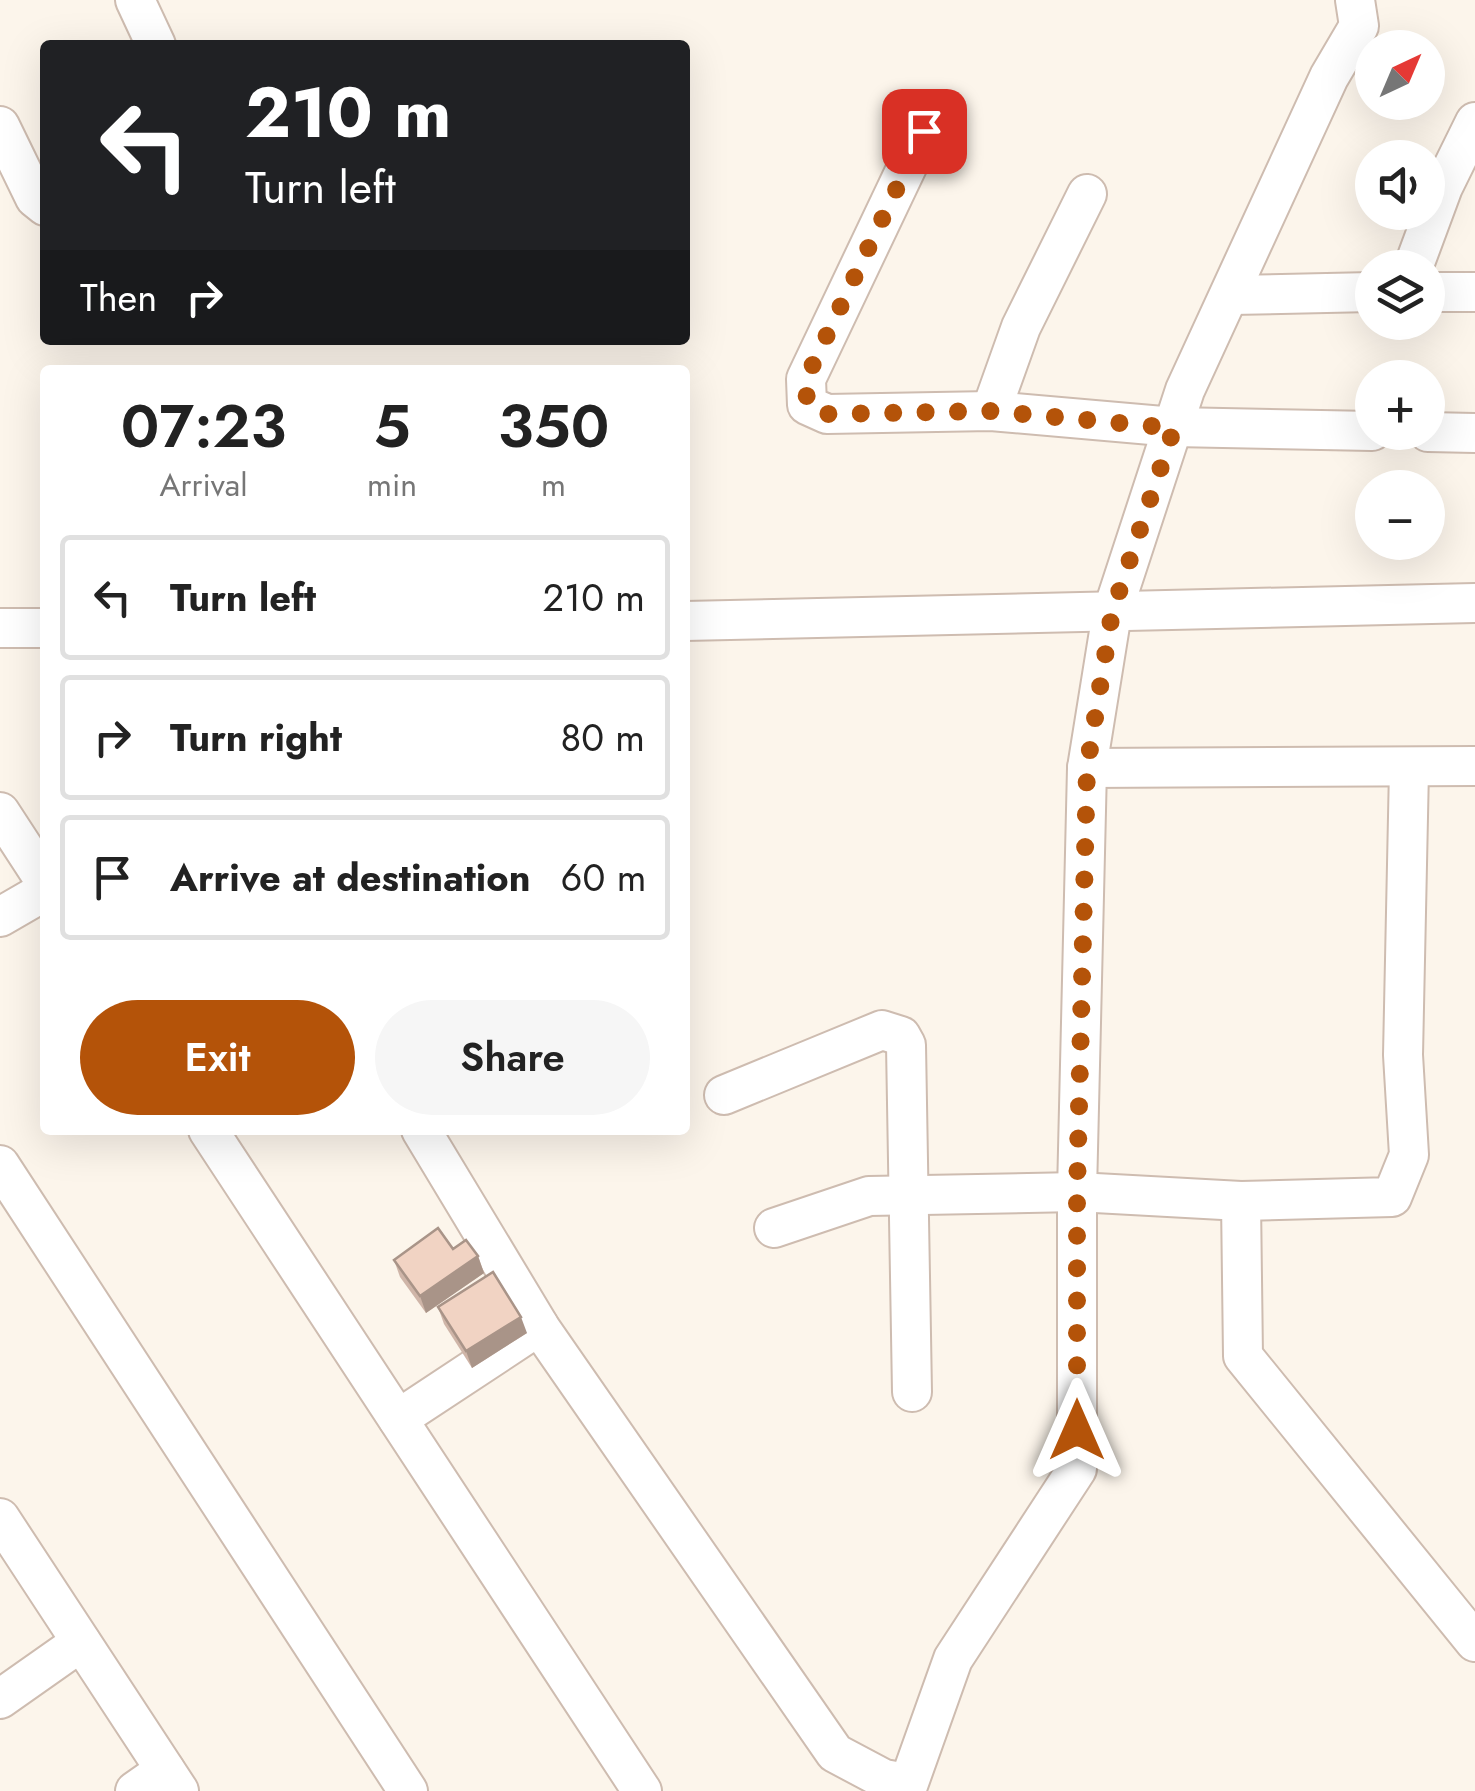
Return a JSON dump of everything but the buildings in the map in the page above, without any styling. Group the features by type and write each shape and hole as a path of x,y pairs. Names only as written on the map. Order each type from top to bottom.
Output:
{"street":[{"path":"135,0 154,40"},
{"path":"424,1135 539,1326 835,1754 899,1784 952,1658 1077,1469 1077,1192 1087,768 1112,613 1184,390 1232,294 1329,77 1359,26 1355,0"},
{"path":"1419,250 1442,187 1475,122"},
{"path":"0,126 40,202"},
{"path":"924,131 806,379 807,405 827,414 991,411 1174,428 1355,431"},
{"path":"991,411 1021,327 1087,194"},
{"path":"1232,294 1355,292"},
{"path":"1445,292 1475,292"},
{"path":"1445,432 1475,433"},
{"path":"690,621 929,612 983,617 1475,603"},
{"path":"0,628 40,630"},
{"path":"1087,768 1475,766"},
{"path":"774,1228 869,1196 1077,1192 1241,1201 1392,1197 1409,1156 1403,1055 1408,769"},
{"path":"0,812 40,873"},
{"path":"0,917 40,893"},
{"path":"724,1094 892,1030 906,1045 912,1392"},
{"path":"211,1135 642,1791"},
{"path":"0,1165 408,1791"},
{"path":"1241,1201 1243,1356 1475,1642"},
{"path":"398,1419 539,1326"},
{"path":"0,1518 81,1642 160,1784"},
{"path":"0,1699 81,1642"}],"route":[{"path":"924,131 806,379 807,405 827,414 991,411 1174,428 1112,613 1087,768 1077,1192 1077,1430"}]}
